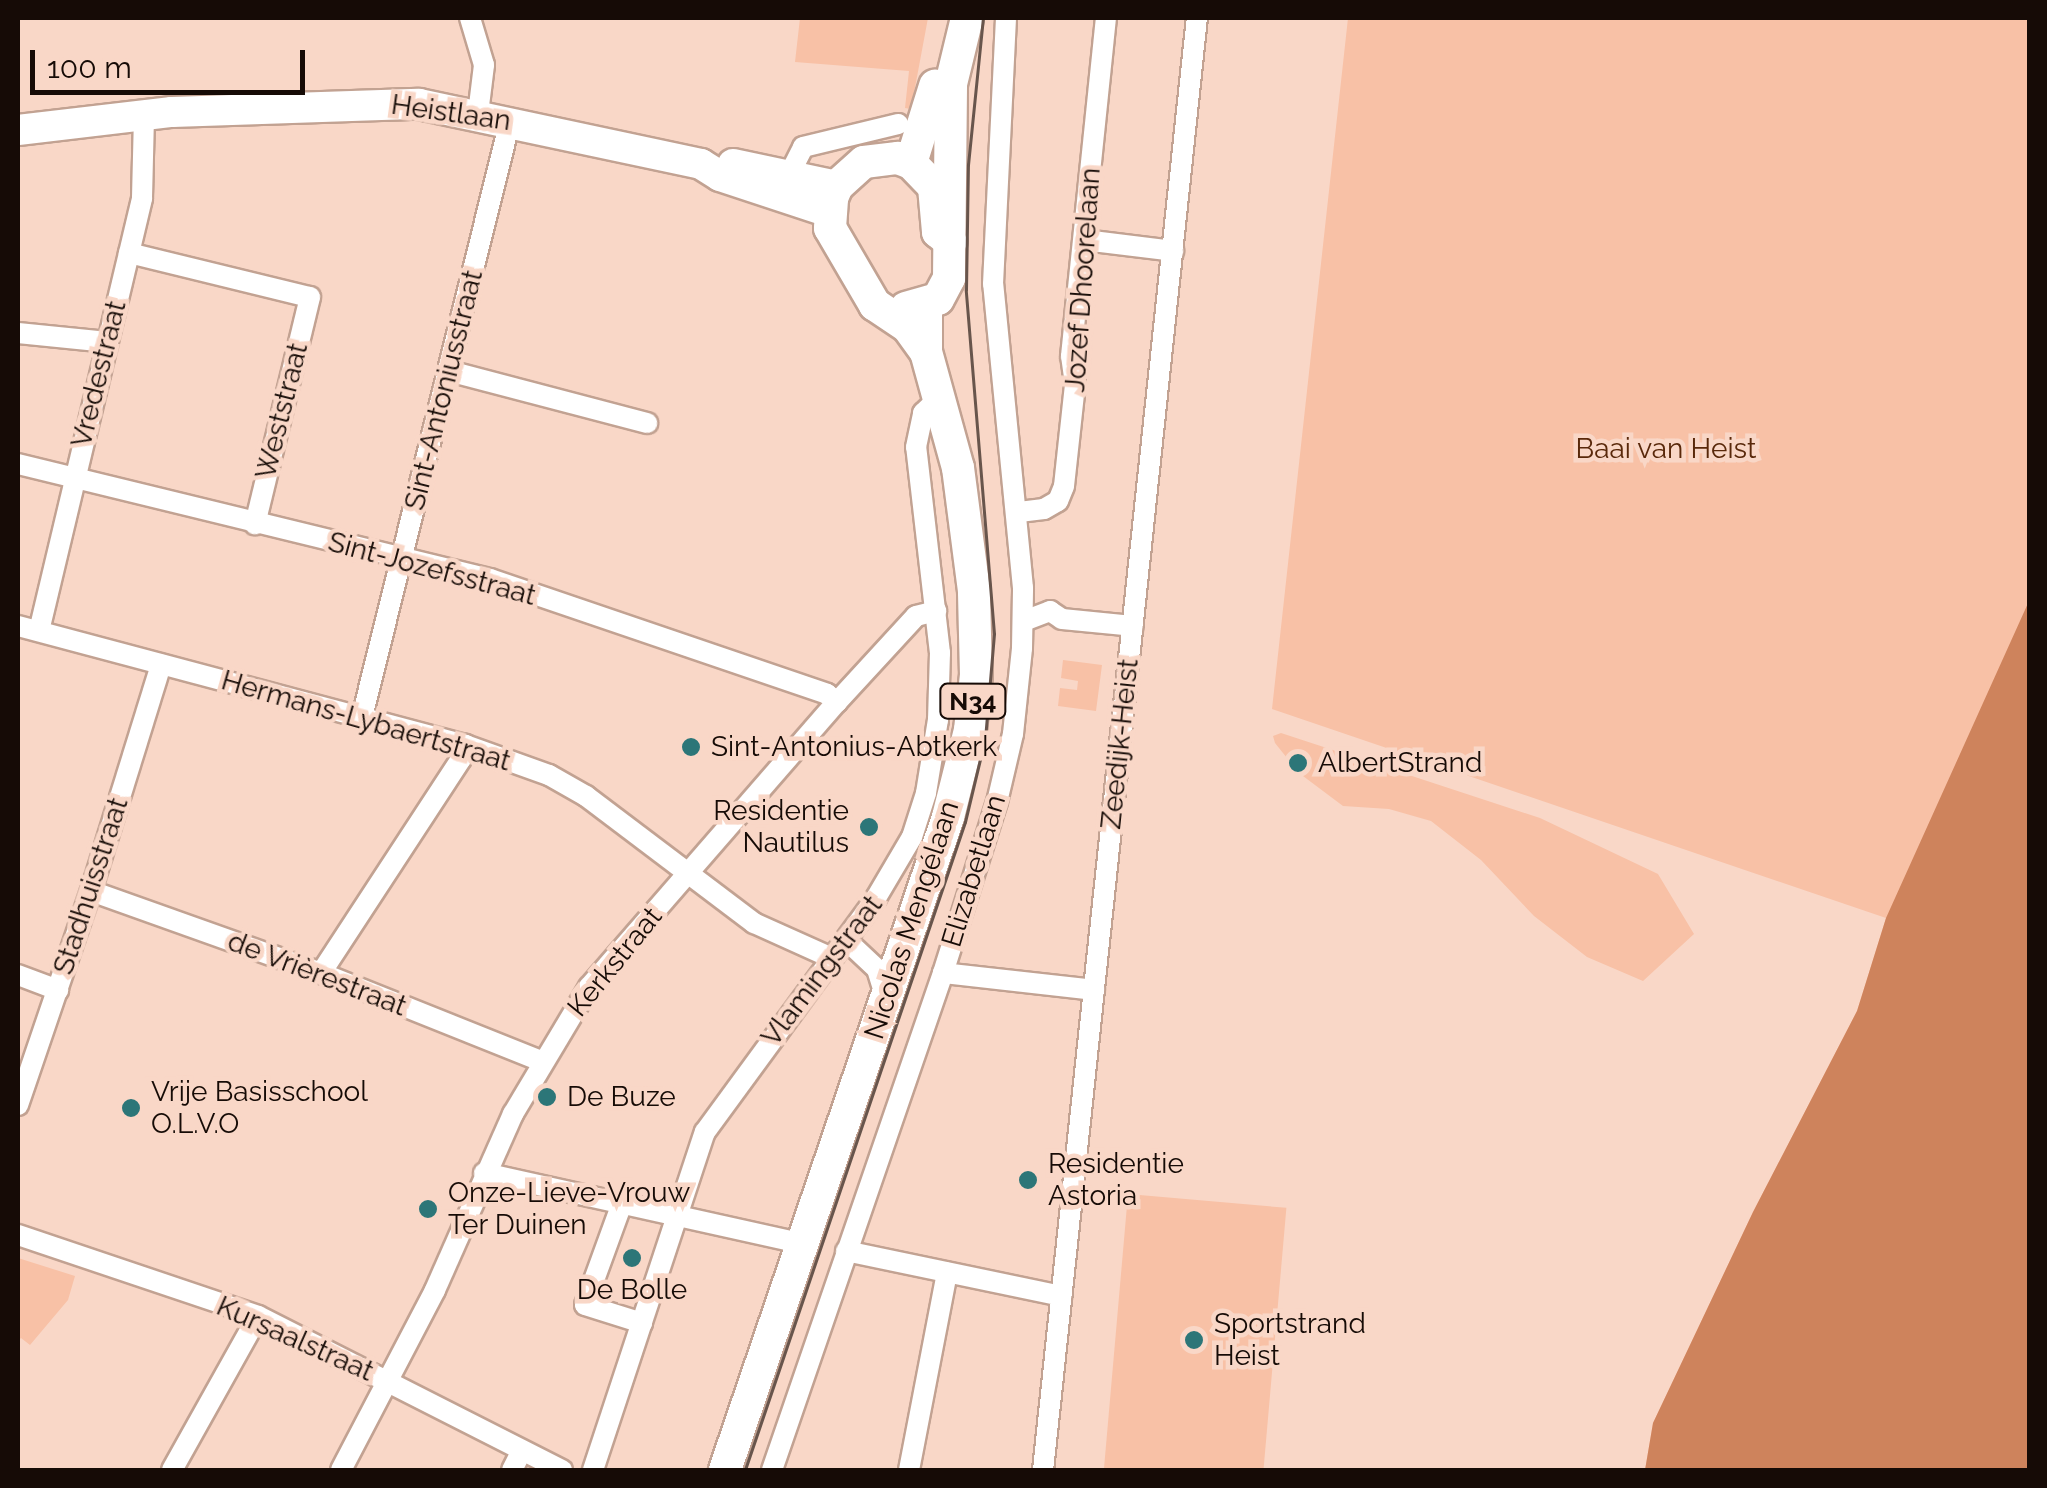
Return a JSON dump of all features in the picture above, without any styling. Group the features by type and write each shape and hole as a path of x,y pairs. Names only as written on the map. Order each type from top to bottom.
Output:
{"main road":[{"path":"833,199 864,162 878,158 912,163 928,122 949,18"},
{"name":"N34","path":"926,306 945,290 951,242 951,84 967,18"},
{"name":"Heistlaan","path":"18,130 144,116 387,103 478,114 700,164 724,163 789,175 833,199"},
{"name":"N34","path":"912,163 934,187 938,232 951,242"},
{"name":"Heistlaan","path":"700,164 720,176 833,199"},
{"name":"N34","path":"833,199 830,228 875,304"},
{"path":"875,304 912,309 926,306"},
{"name":"Nicolas Mengélaan","path":"875,304 908,327 926,352"},
{"name":"Nicolas Mengélaan","path":"725,1470 948,817 970,730 976,675 974,591 965,517 940,397 926,352 926,306"}],"street":[{"path":"470,18 484,65 478,114"},
{"name":"Elizabetlaan","path":"772,1470 942,974 1008,757 1024,621 1019,512 995,332 1006,18"},
{"name":"Elizabetlaan","path":"998,186 1019,18"},
{"name":"Jozef Dhoorelaan","path":"1019,512 1044,509 1058,501 1064,486 1075,384 1071,356 1106,18"},
{"name":"Zeedijk-Heist","path":"1043,1470 1197,18"},
{"name":"Vredestraat","path":"28,629 74,477 128,254 144,182 144,116"},
{"name":"Sint-Antoniusstraat","path":"362,717 510,121"},
{"path":"789,175 804,147 898,124"},
{"path":"1084,240 1172,251"},
{"name":"Weststraat","path":"128,254 310,297 255,524"},
{"path":"18,333 108,342"},
{"path":"448,371 647,423"},
{"name":"Vlamingstraat","path":"593,1470 698,1150 718,1110 897,869 926,792 938,720 936,611 916,463 923,413 930,402 940,397"},
{"name":"Sint-Jozefsstraat","path":"18,464 490,579 827,694 836,702"},
{"name":"Kerkstraat","path":"341,1470 391,1382 484,1173 541,1061 589,987 836,702 916,616 936,611"},
{"path":"1024,621 1050,611 1062,619 1132,626"},
{"name":"Hermans-Lybaertstraat","path":"28,629 465,745 549,775 586,796 754,923 832,958"},
{"name":"Stadhuisstraat","path":"18,1105 91,891 161,664"},
{"path":"321,973 461,759 465,745"},
{"name":"de Vrièrestraat","path":"91,891 321,973 541,1061"},
{"path":"846,940 877,969 885,994"},
{"path":"942,974 1094,990"},
{"path":"18,976 58,990"},
{"path":"484,1173 801,1243"},
{"path":"621,1206 585,1305 642,1323"},
{"name":"Kursaalstraat","path":"18,1235 258,1316 562,1470"},
{"path":"846,1251 1061,1296"},
{"path":"909,1470 948,1272"},
{"path":"172,1470 258,1316"},
{"path":"512,1470 522,1450"}],"green space":[{"path":"800,18 928,18 911,109 905,108 909,71 795,62"},
{"name":"Baai van Heist","path":"1348,18 2029,18 2029,1470 1645,1470 1653,1423 1753,1212 1857,1011 1886,918 1272,709"},
{"path":"1063,660 1102,665 1096,711 1058,706 1060,688 1077,690 1078,681 1061,678"},
{"path":"1281,733 1540,818 1658,874 1694,934 1643,981 1587,957 1534,916 1481,860 1431,821 1389,809 1343,806 1299,773 1275,743 1273,736"},
{"name":"Sportstrand Heist","path":"1128,1194 1286,1208 1263,1470 1104,1470"},
{"path":"18,1258 75,1276 68,1300 30,1345 21,1338 18,1341"}],"shaded area":[{"path":"2029,601 2029,1470 1645,1470 1653,1423 1753,1212 1857,1011 1886,918"}],"tram line":[{"path":"745,1470 965,822 985,739 994,634 966,290 968,165 983,18"}],"place":[{"name":"Sint-Antonius-Abtkerk","path":"691,747"},
{"name":"AlbertStrand","path":"1298,763"},
{"name":"Residentie Nautilus","path":"869,827"},
{"name":"De Buze","path":"547,1097"},
{"name":"Vrije Basisschool O.L.V.O","path":"131,1108"},
{"name":"Residentie Astoria","path":"1028,1180"},
{"name":"Onze-Lieve-Vrouw Ter Duinen","path":"428,1209"},
{"name":"De Bolle","path":"632,1258"},
{"name":"Sportstrand Heist","path":"1194,1340"}]}
